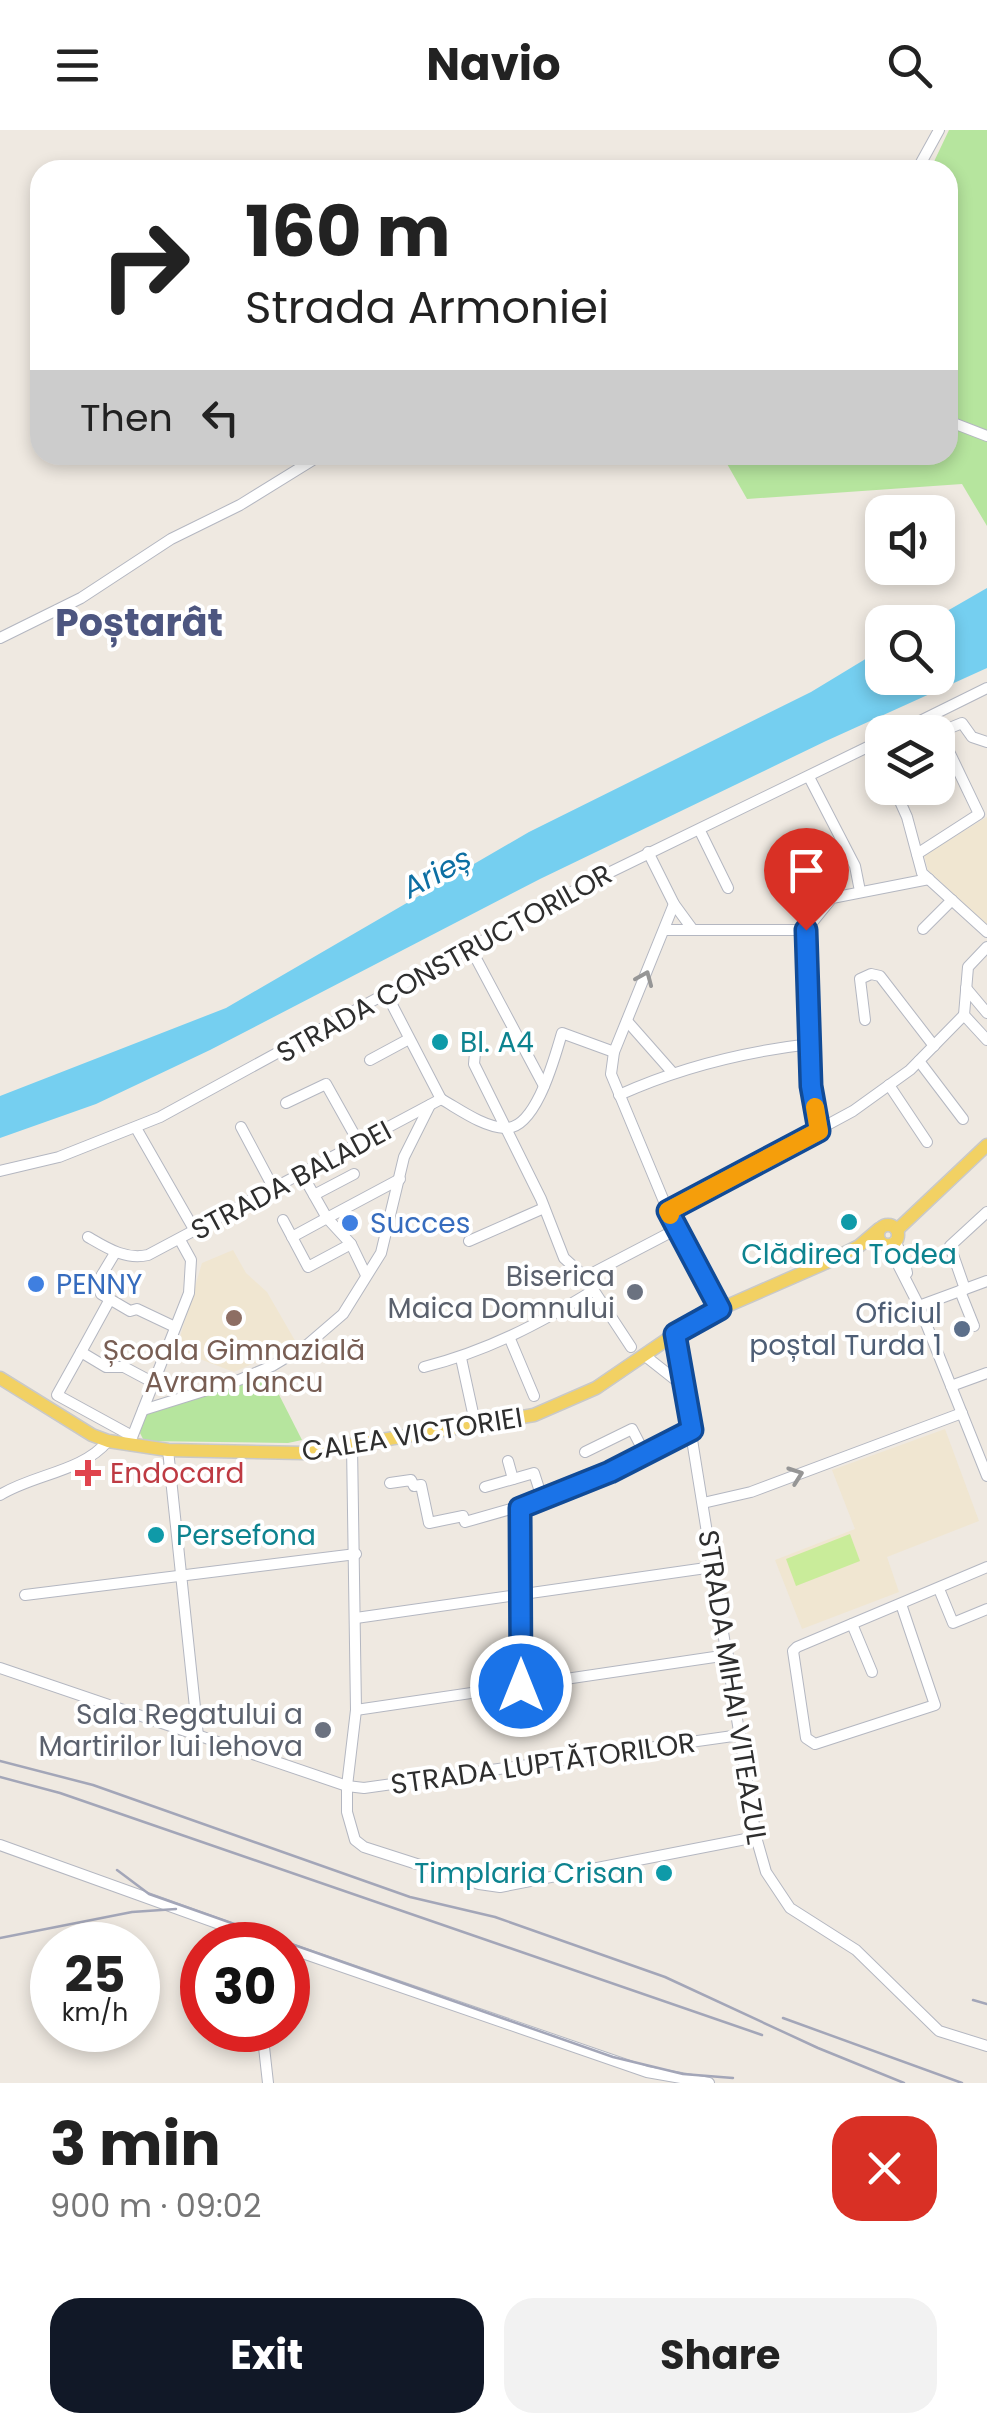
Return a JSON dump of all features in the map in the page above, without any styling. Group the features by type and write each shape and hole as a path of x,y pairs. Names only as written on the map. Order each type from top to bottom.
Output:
{"main road":[{"name":"CALEA VICTORIEI","path":"0,1378 59,1416 108,1441 130,1441 168,1450 286,1453 476,1427 555,1408 596,1388 675,1334 720,1309 888,1235 987,1145"}],"street":[{"path":"922,160 939,130"},
{"path":"958,425 987,436"},
{"path":"0,638 81,598 171,538 240,504 304,465"},
{"path":"934,715 987,688"},
{"path":"955,726 962,723 972,737 987,742"},
{"name":"STRADA CONSTRUCTORILOR","path":"0,1171 59,1157 136,1128 648,852 865,749"},
{"path":"917,854 979,814 955,764"},
{"path":"809,777 855,866 860,891"},
{"path":"900,805 918,865 987,932"},
{"path":"700,830 728,888"},
{"path":"648,852 674,904 693,930"},
{"path":"819,1131 811,1086 806,930 832,898 929,878"},
{"path":"923,929 952,900"},
{"path":"674,904 614,1052 611,1074 668,1211 720,1309"},
{"path":"665,930 806,930"},
{"path":"668,1211 819,1131 889,1085 964,1015 968,967 987,947"},
{"path":"471,948 544,1086"},
{"path":"865,1020 860,978 872,974 880,976 934,1046"},
{"path":"965,988 987,1013"},
{"path":"387,995 435,1102 507,1129 521,1122 544,1086 562,1032 614,1052"},
{"path":"964,1015 987,1040"},
{"path":"627,1021 672,1072"},
{"path":"370,1060 409,1039"},
{"path":"476,1042 474,1064 564,1258 585,1276 632,1347"},
{"path":"618,1095 672,1072 729,1055 810,1044"},
{"path":"919,1060 963,1119"},
{"path":"286,1103 326,1084 359,1143"},
{"path":"889,1085 927,1142"},
{"path":"143,1410 239,1380 300,1350 343,1314 380,1253 404,1156 435,1102"},
{"name":"STRADA BALADEI","path":"130,1441 192,1277 191,1260 180,1240 435,1102"},
{"path":"240,1127 274,1189"},
{"path":"136,1128 195,1231"},
{"path":"302,1174 326,1218 351,1244 366,1275"},
{"path":"314,1195 354,1174"},
{"path":"292,1237 400,1179"},
{"path":"469,1242 544,1208"},
{"path":"974,1326 950,1246 987,1212"},
{"path":"283,1220 308,1267 351,1244"},
{"path":"585,1276 677,1228"},
{"path":"888,1235 987,1476"},
{"path":"88,1237 115,1253 142,1257 180,1240"},
{"path":"115,1253 96,1283 97,1289 109,1301 176,1327"},
{"path":"920,1306 987,1280"},
{"path":"424,1367 510,1339 594,1290"},
{"path":"109,1301 57,1395 130,1441"},
{"name":"STRADA MIHAI VITEAZUL","path":"675,1334 756,1837 766,1872 790,1908 856,1950 938,2031 987,2046"},
{"path":"510,1339 534,1396"},
{"path":"81,1352 106,1367 124,1367 154,1383"},
{"path":"644,1355 684,1386"},
{"path":"461,1358 476,1427"},
{"path":"951,1386 987,1373"},
{"path":"703,1504 751,1492 962,1413"},
{"path":"597,1428 604,1442"},
{"path":"585,1452 632,1429 645,1454"},
{"path":"390,1482 412,1480 414,1486 422,1485 429,1522 463,1516 465,1522 543,1500 692,1430"},
{"path":"0,1495 83,1461 108,1441"},
{"path":"352,1445 356,1710 346,1786 350,1830 355,1840 364,1847 500,1887 756,1837"},
{"path":"168,1450 198,1736"},
{"path":"508,1461 513,1479"},
{"path":"485,1487 534,1473 543,1500"},
{"path":"520,1508 521,1686"},
{"path":"25,1594 356,1554"},
{"path":"356,1618 712,1567"},
{"path":"901,1604 934,1706 809,1743 792,1651 852,1624 987,1567"},
{"path":"939,1588 953,1622 987,1609"},
{"path":"852,1624 872,1672"},
{"path":"356,1710 728,1655"},
{"path":"0,1668 346,1786"},
{"name":"STRADA LUPTĂTORILOR","path":"346,1786 364,1788 513,1769 740,1735"},
{"path":"0,1845 211,1922"},
{"path":"310,1958 646,2072 709,2083"},
{"path":"265,2052 268,2083"}],"shaded area":[{"path":"987,817 987,925 928,870 924,855"},
{"name":"Școala Gimnazială Avram Iancu","path":"233,1250 246,1273 267,1292 297,1344 234,1372 176,1350 202,1263"},
{"path":"945,1429 979,1521 887,1557 899,1592 802,1629 775,1560 855,1529 832,1470"}],"green space":[{"path":"949,130 987,130 987,526 962,484 747,499 728,465 958,465 958,160 935,160"},
{"path":"269,1375 302,1440 144,1441 140,1433 146,1414"},
{"path":"850,1534 860,1561 796,1586 786,1559"}],"water":[{"path":"987,588 987,668 955,683 955,606"},
{"path":"865,659 865,695 927,695 883,715 865,715 865,723 540,879 210,1050 96,1104 0,1138 0,1096 226,1008 529,832 811,692"}],"railway":[{"path":"0,1761 93,1785 410,1897 495,1917 665,1977 904,2083"},
{"path":"0,1777 60,1793 762,2035"},
{"path":"117,1870 149,1894 613,2057 683,2074 733,2078"},
{"path":"0,1938 132,1912 176,1909"},
{"path":"973,2000 987,2004"},
{"path":"783,2018 962,2083"}],"slow traffic":[{"path":"670,1215 668,1211 819,1131 815,1107"}],"place":[{"name":"Bl. A4","path":"440,1042"},
{"name":"Clădirea Todea","path":"849,1222"},
{"name":"Succes","path":"350,1223"},
{"name":"PENNY","path":"36,1284"},
{"name":"Biserica Maica Domnului","path":"635,1292"},
{"name":"Școala Gimnazială Avram Iancu","path":"234,1318"},
{"name":"Oficiul poștal Turda 1","path":"962,1329"},
{"name":"Endocard","path":"88,1473"},
{"name":"Persefona","path":"156,1535"},
{"name":"Sala Regatului a Martirilor lui Iehova","path":"323,1730"},
{"name":"Timplaria Crisan","path":"664,1873"}],"district":[{"name":"Poștarât","path":"139,623"}],"route":[{"path":"521,1686 520,1508 610,1472 692,1430 675,1334 720,1309 668,1211 819,1131 811,1086 806,930"}],"water label":[{"name":"Arieș","path":"437,873"}]}
